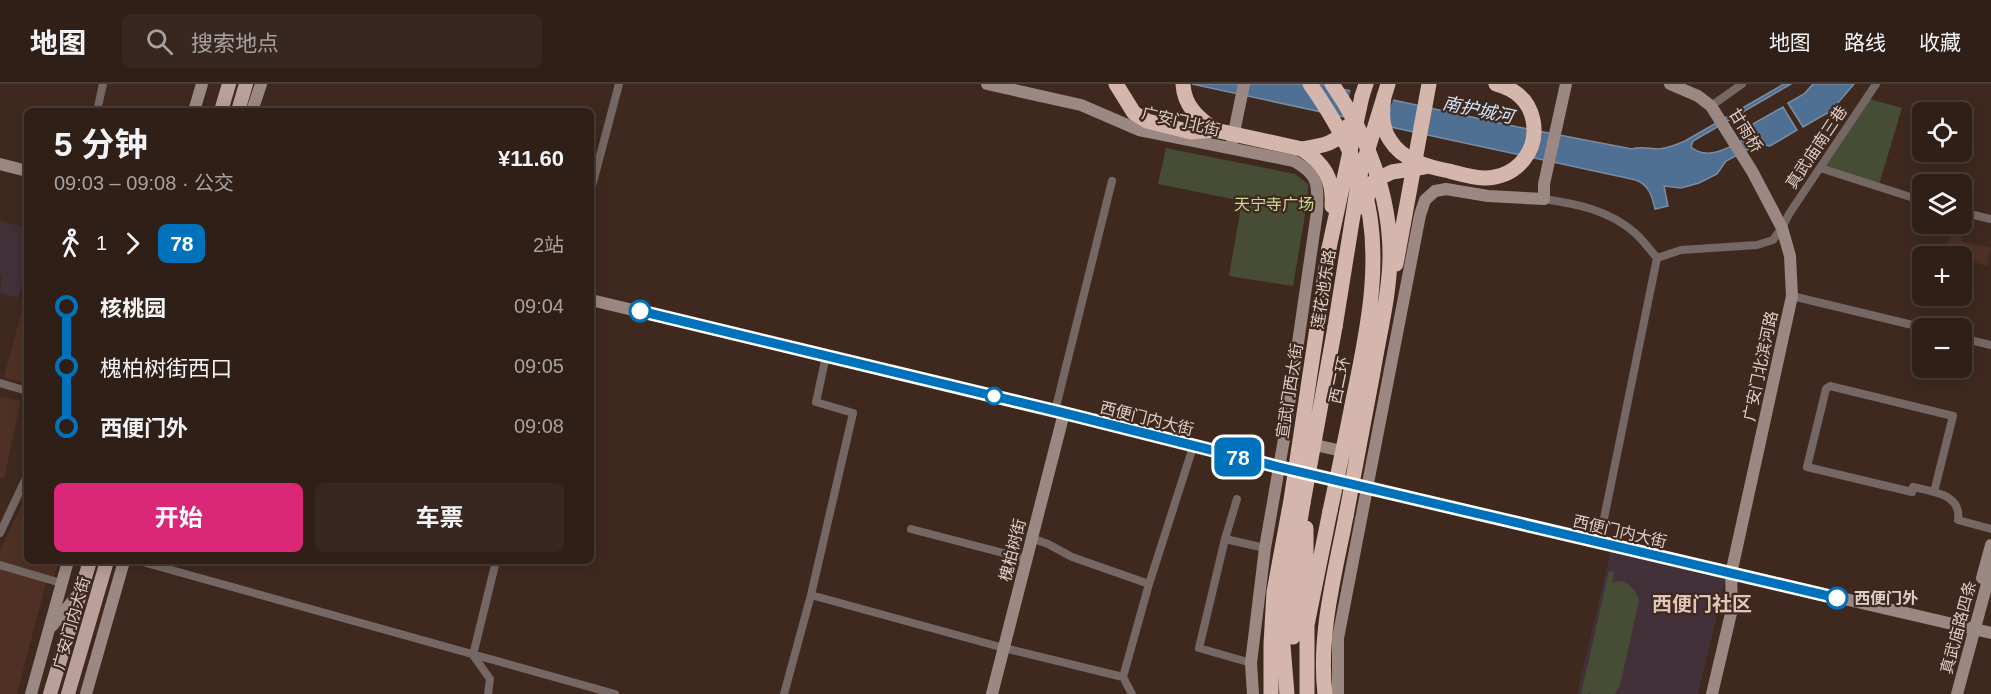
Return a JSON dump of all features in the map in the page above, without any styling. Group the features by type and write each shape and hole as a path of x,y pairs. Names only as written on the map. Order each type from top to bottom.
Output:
{"highway":[{"path":"1116,84 1134,113 1147,122 1191,132 1215,130 1302,149 1342,137 1364,90"},
{"path":"1182,84 1188,105 1202,121 1215,130"},
{"name":"西二环","path":"1307,694 1307,625 1365,345 1372,292 1373,258 1369,215 1362,182 1334,119 1310,84"},
{"name":"西二环","path":"1325,694 1323,678 1326,628 1386,302 1390,260 1389,236 1380,183 1354,118 1332,84"},
{"path":"1386,302 1397,257 1429,84"},
{"path":"1335,327 1363,206 1375,180 1406,164 1484,178 1506,173 1524,161 1532,148 1535,128 1532,115 1526,102 1518,94 1507,87 1496,84"},
{"name":"宣武门西大街","path":"1271,694 1270,644 1274,592 1291,501 1329,248 1364,90"},
{"path":"1386,90 1382,114 1386,132 1406,164"},
{"name":"莲花池东路","path":"1287,694 1291,646 1306,566 1303,503 1359,178 1386,90"},
{"path":"1302,149 1323,166 1329,178 1333,198 1329,248"}],"main road":[{"path":"223,108 229,84"},
{"path":"239,108 246,84"},
{"name":"广安门内大街","path":"50,694 87,564"},
{"name":"广安门内大街","path":"68,694 108,564"}],"street":[{"path":"98,108 102,84"},
{"path":"196,108 202,84"},
{"path":"253,108 261,84"},
{"path":"594,179 619,84"},
{"name":"广安门北街","path":"987,84 1081,105 1139,130 1294,161 1308,169 1316,178 1317,212"},
{"path":"1231,149 1244,84"},
{"path":"1544,199 1544,184 1566,84"},
{"path":"1670,84 1684,86 1711,105 1742,84"},
{"name":"真武庙南三巷","path":"1782,228 1876,84"},
{"name":"甘雨桥","path":"1711,105 1752,171"},
{"path":"0,164 24,170"},
{"path":"1820,168 1912,197"},
{"name":"广安门北滨河路","path":"1712,694 1732,609 1731,574 1792,296 1790,256 1782,228 1752,171"},
{"path":"1060,412 1112,181"},
{"path":"1338,694 1338,638 1420,215 1425,200 1435,191 1446,189 1488,196 1544,199 1583,206 1609,214 1635,233 1657,258"},
{"name":"宣武门西大街","path":"1253,694 1251,663 1265,548 1284,439 1317,212"},
{"path":"1972,214 1991,219"},
{"path":"1657,258 1682,250 1757,244 1773,240 1782,228"},
{"path":"1599,543 1657,258"},
{"path":"1792,296 1912,325"},
{"name":"西便门内大街","path":"594,301 1060,412 1193,447 1991,633"},
{"path":"1972,340 1991,345"},
{"path":"784,694 811,594 853,412 816,402 826,356"},
{"path":"0,383 24,390"},
{"path":"1934,492 1953,416 1830,386 1826,389 1807,467 1941,494 1954,501 1959,511 1958,520 1991,529"},
{"name":"槐柏树街","path":"992,694 1060,412"},
{"path":"1284,439 1373,458"},
{"path":"1132,694 1123,677 1149,584 1193,447"},
{"path":"0,534 24,482"},
{"path":"1238,499 1225,539 1199,648 1251,663"},
{"path":"911,529 1026,559"},
{"path":"1031,538 1072,557 1149,584"},
{"path":"1225,539 1265,548"},
{"path":"1972,629 1991,545"},
{"path":"31,694 67,564"},
{"path":"86,694 123,564"},
{"path":"150,564 615,694"},
{"path":"488,694 490,679 473,655 495,564"},
{"path":"0,566 62,583"},
{"name":"真武庙路四条","path":"1957,694 1972,629 1991,569"},
{"name":"广安门内大街","path":"47,634 83,584"},
{"path":"811,594 1004,648 1123,677"}],"shaded area":[{"path":"0,221 24,227 24,277 18,298 0,293 2,275 0,274"},
{"path":"1950,234 1963,234 1961,241 1991,248 1988,266 1972,262 1972,246 1947,246"},
{"path":"24,303 24,383 4,377"},
{"path":"0,397 21,401 4,478 0,478"},
{"path":"24,500 24,564 58,564 54,578 0,562 0,551"},
{"path":"1611,550 1726,577 1698,694 1577,694"},
{"path":"0,569 46,582 17,694 0,694"}],"green space":[{"path":"1866,98 1902,108 1878,188 1820,168"},
{"name":"天宁寺广场","path":"1166,148 1295,174 1308,184 1308,197 1293,286 1229,276 1242,201 1158,184"},
{"path":"1609,571 1614,572 1612,583 1622,581 1629,585 1639,601 1620,685 1615,694 1591,694 1589,692 1581,694"}],"water":[{"path":"1192,84 1319,84 1632,149 1659,149 1685,141 1784,84 1791,84 1693,141 1691,147 1698,151 1714,153 1730,147 1752,135 1753,124 1783,107 1797,130 1770,146 1758,144 1726,161 1717,174 1699,183 1681,188 1664,186 1668,206 1655,209 1647,188 1636,180"},
{"path":"1813,84 1854,84 1831,111 1803,127 1788,103 1804,94"}],"pier":[{"path":"1351,88 1394,97 1383,128 1345,120"}],"bus line":[{"name":"78","path":"640,311 1064,413 1193,447 1837,598"}],"place":[{"name":"西便门外","path":"1837,598"}],"district":[{"name":"西便门社区","path":"1702,604"}],"water label":[{"name":"南护城河","path":"1478,110"}]}
